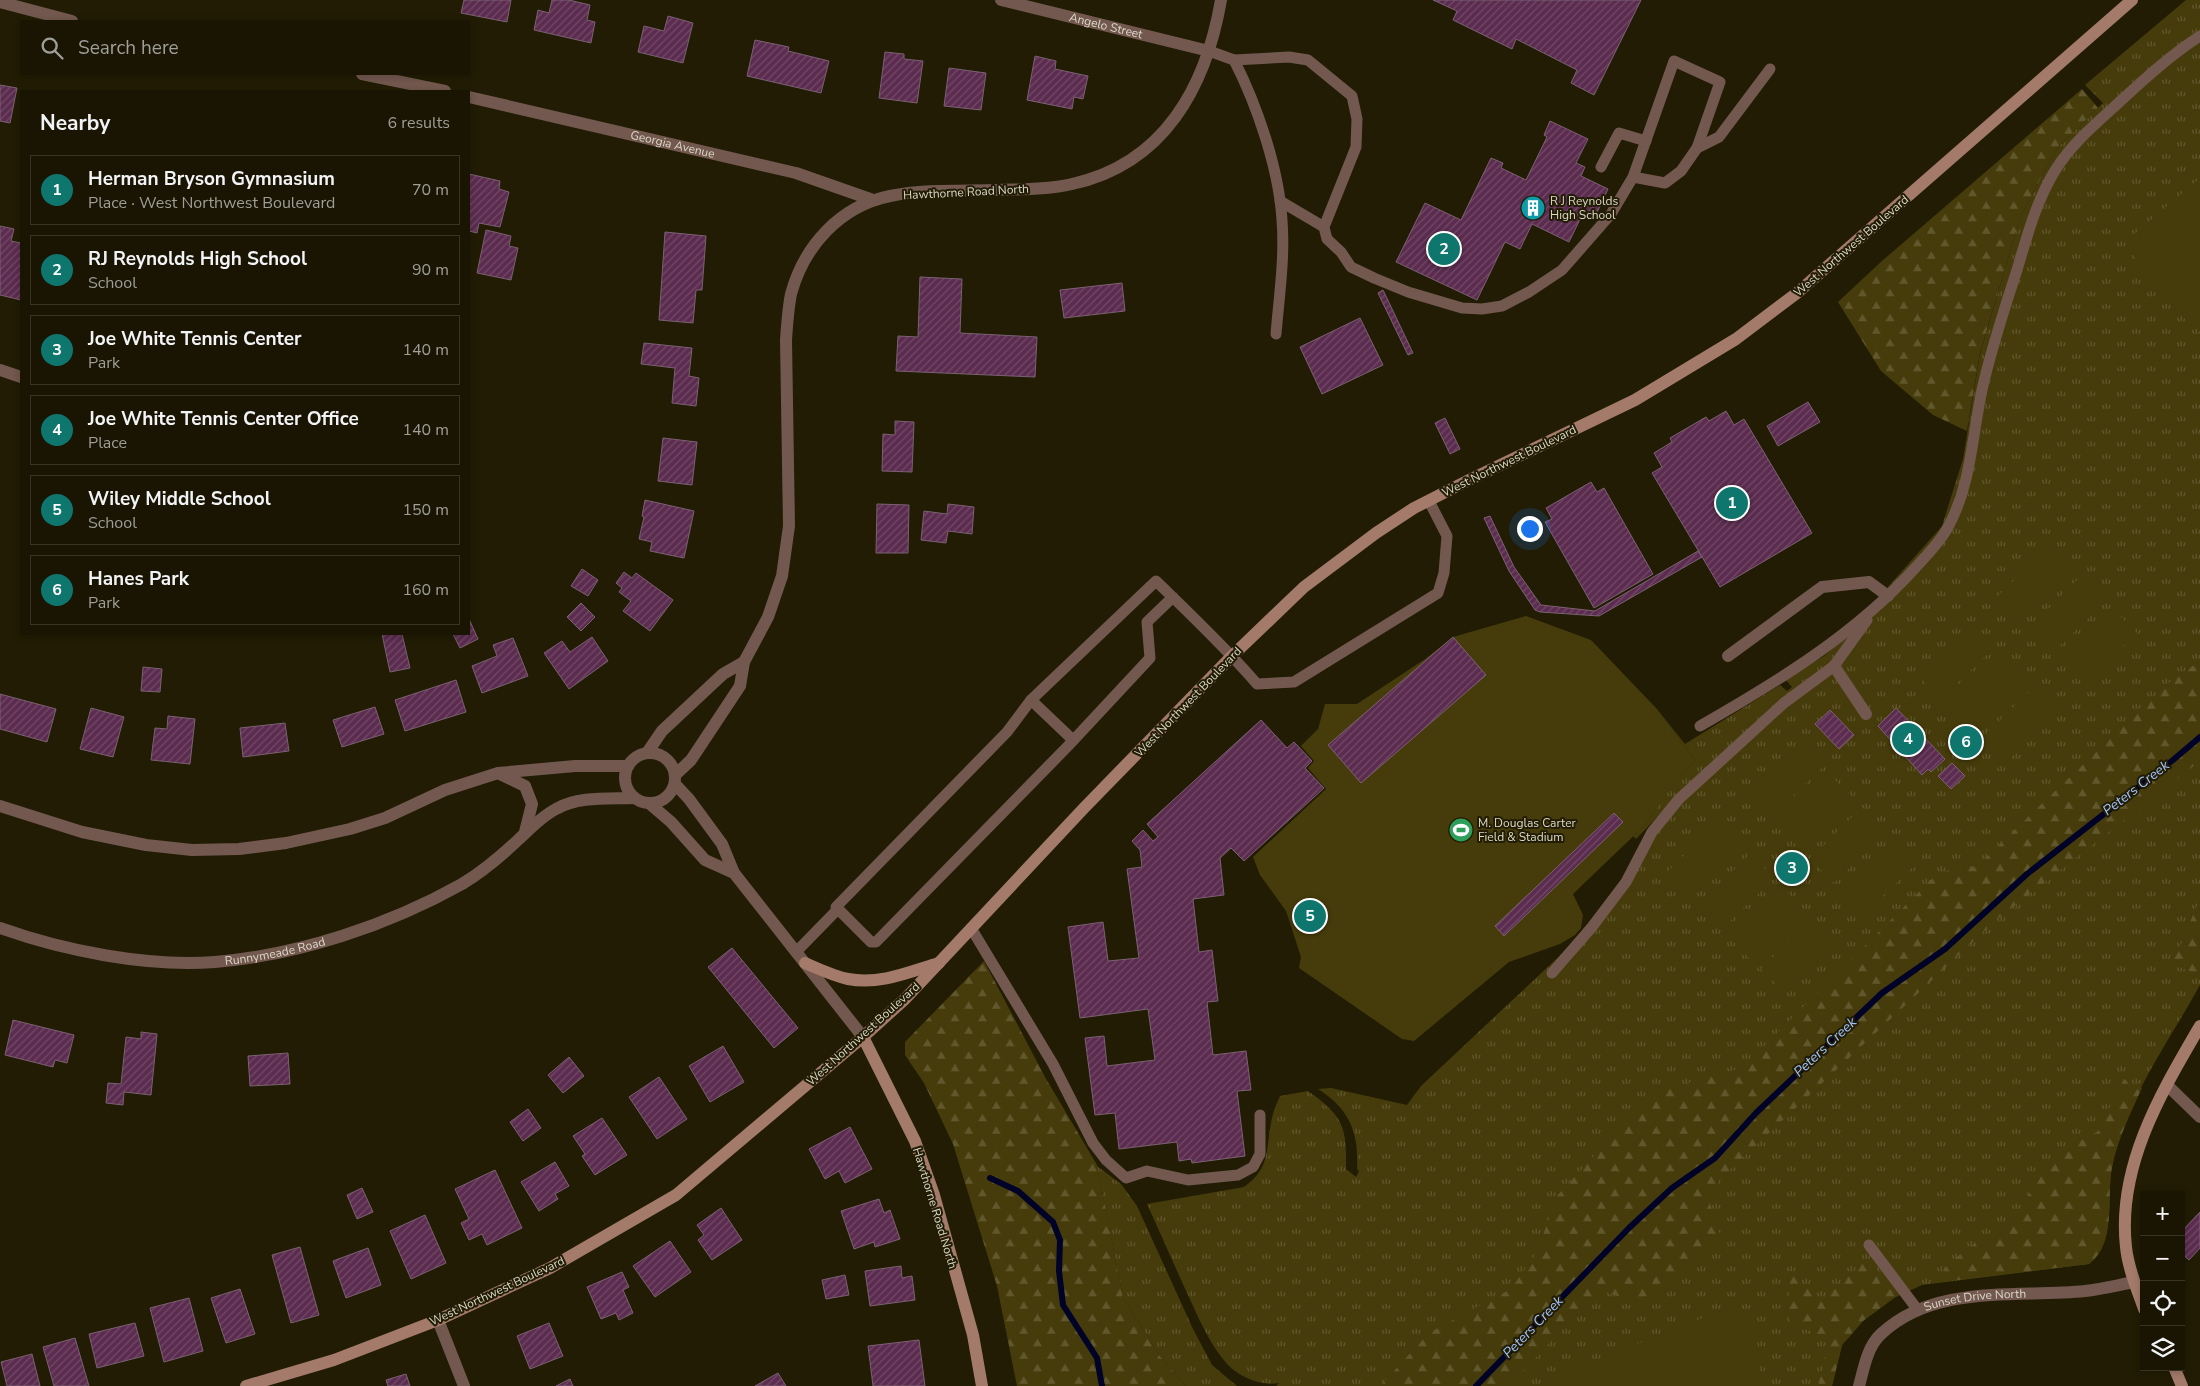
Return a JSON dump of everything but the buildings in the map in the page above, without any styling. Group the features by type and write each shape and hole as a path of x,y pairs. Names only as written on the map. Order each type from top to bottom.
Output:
{"main road":[{"name":"West Northwest Boulevard","path":"246,1386 334,1360 438,1320 550,1268 676,1195 905,1000 971,928 1232,656 1311,582 1376,533 1429,501 1635,400 1736,339 1798,293 2132,0"},
{"path":"805,963 847,978 868,981 890,978 939,963"},
{"path":"2140,1298 2134,1282 2126,1246 2126,1210 2133,1161 2167,1085 2200,1026"},
{"name":"Hawthorne Road North","path":"863,1037 915,1141 934,1195 973,1335 982,1386"},
{"path":"2176,1371 2182,1386"}],"street":[{"name":"Angelo Street","path":"1001,0 1209,51"},
{"name":"Hawthorne Road North","path":"863,1037 734,873 722,844 675,779 691,760 740,686 744,662 768,618 778,590 789,526 786,340 792,294 804,261 818,239 844,214 873,200 910,193 1053,187 1091,179 1111,171 1148,148 1172,124 1195,86 1209,51 1221,0"},
{"path":"0,2 68,20"},
{"path":"365,75 395,86 435,90"},
{"name":"Georgia Avenue","path":"470,97 796,173 873,200"},
{"path":"0,370 20,377"},
{"path":"1728,656 1822,587 1869,582 1888,596"},
{"path":"647,753 662,731 723,674 744,662"},
{"path":"1834,666 1866,714"},
{"path":"647,753 663,756 669,761 675,779 666,798 650,804 634,798 626,786 625,779 628,766 640,755 647,753"},
{"path":"0,806 82,832 146,845 192,850 239,849 286,843 350,829 385,818 445,790 498,773 567,766 628,766"},
{"path":"498,773 524,786 532,804 524,834"},
{"name":"Runnymeade Road","path":"0,928 65,947 121,957 177,962 214,962 306,946 386,920 462,883 499,858 524,834 557,808 584,800 634,798"},
{"name":"Hawthorne Road North","path":"650,804 671,822 704,860 734,873"},
{"path":"2167,1085 2200,1117"},
{"name":"Sunset Drive North","path":"1859,1386 1867,1356 1880,1334 1917,1309 1952,1299 2027,1293 2086,1291 2134,1282"},
{"path":"438,1320 464,1386"}],"lane":[{"path":"1700,726 1760,692 1872,612 1933,549 1947,529 1956,509 1969,468 1977,416 1995,339 2030,228 2055,170 2080,140 2141,81 2200,36"},
{"path":"1209,51 1234,60 1289,57 1308,60 1352,96 1357,119 1356,147 1324,227 1327,238 1341,252 1351,266 1408,292 1462,308 1482,309 1502,306 1529,292 1562,270 1611,214 1633,177 1674,61 1720,82 1697,148 1681,171 1665,183 1633,177"},
{"path":"1234,60 1248,87 1280,201 1282,250 1276,334"},
{"path":"1697,148 1719,137 1770,69"},
{"path":"1601,167 1619,132 1646,141"},
{"path":"1280,201 1324,227"},
{"path":"796,952 838,909 836,907 1008,732 1031,700 1156,581 1232,656 1257,684 1294,682 1438,593 1444,573 1447,536 1429,501"},
{"path":"838,909 871,942 876,942 1073,740 1150,658 1147,622 1172,597"},
{"path":"1552,973 1592,927 1626,882 1652,832 1680,799 1784,703 1834,666 1872,612"},
{"path":"1031,700 1073,740"},
{"path":"971,928 1053,1064 1093,1143 1106,1160 1126,1178 1147,1171 1188,1180 1238,1175 1253,1167 1260,1154 1260,1115"},
{"path":"1869,1245 1917,1309"}],"green space":[{"path":"2186,0 2200,0 2200,985 2149,1073 2127,1119 2112,1167 2107,1232 2104,1244 2098,1255 2089,1264 1922,1285 1887,1301 1863,1321 1842,1345 1832,1386 1276,1386 1279,1383 1258,1382 1233,1370 1205,1332 1147,1204 1244,1187 1260,1171 1264,1163 1274,1112 1280,1096 1308,1091 1336,1115 1344,1132 1346,1169 1356,1177 1359,1171 1357,1169 1356,1144 1350,1123 1338,1105 1318,1089 1331,1088 1407,1105 1421,1086 1569,947 1618,885 1663,811 1636,839 1633,836 1646,824 1666,793 1695,760 1657,709 1685,744 1780,685 1787,691 1792,687 1786,680 1824,656 1848,636 1879,597 1942,526 1963,459 1980,354 2020,218 2056,149 2103,103 2085,85"},
{"path":"2082,89 2098,108 2056,149 2020,218 1980,353 1967,431 1933,415 1881,371 1838,302 1882,261"},
{"path":"2200,178 2200,332 2178,313 2129,250 2130,238"},
{"path":"2050,545 2074,569 2021,620 1998,596"},
{"path":"2081,576 2106,601 2053,652 2029,628"},
{"path":"2113,609 2137,633 2084,684 2060,660"},
{"name":"M. Douglas Carter Field & Stadium","path":"1526,616 1591,640 1657,709 1695,760 1667,793 1646,824 1573,894 1583,915 1581,928 1575,935 1560,944 1509,962 1414,1041 1402,1039 1299,968 1301,957 1286,911 1260,875 1253,857 1326,789 1308,768 1314,761 1301,746 1318,729 1325,704 1357,704 1425,659 1453,637"},
{"path":"1970,623 1994,648 1941,699 1917,675"},
{"path":"2001,655 2026,680 1973,731 1949,706"},
{"path":"2200,661 2200,761 1996,920 1720,1179 1710,1204 1722,1240 1682,1267 1638,1303 1603,1291 1558,1333 1510,1386 1380,1386 1429,1333 1511,1289 1537,1252 1557,1196 1652,1093 1742,1068 1939,872 1977,866 2167,684"},
{"path":"2033,688 2057,712 2005,763 1981,739"},
{"path":"1799,743 1823,767 1770,818 1746,794"},
{"path":"1830,775 1855,800 1802,851 1778,826"},
{"path":"1862,807 1886,832 1834,883 1810,859"},
{"path":"1718,822 1742,846 1690,897 1666,873"},
{"path":"1893,839 1917,863 1864,914 1841,890"},
{"path":"1750,854 1774,878 1722,929 1698,905"},
{"path":"1781,886 1805,911 1753,962 1729,937"},
{"path":"2200,898 2200,975 2169,963 2177,954"},
{"path":"1813,918 1837,942 1785,993 1761,969"},
{"path":"984,961 1045,1077 1097,1165 1123,1298 1159,1355 1186,1386 1017,1386 997,1286 953,1144 924,1083 905,1055 905,1042"},
{"path":"2124,1079 2142,1088 2125,1127 2112,1167 2107,1232 2104,1244 2098,1255 2089,1264 1942,1282 1946,1266 1971,1246 2015,1219 2046,1165 2068,1147 2097,1132"},
{"path":"1097,1166 1121,1184 1137,1206 1193,1329 1212,1365 1237,1386 1186,1386 1159,1355 1123,1298"},
{"path":"1864,1262 1897,1296 1863,1321 1842,1345 1832,1386 1818,1386 1828,1343 1814,1332 1792,1325 1787,1314 1791,1271 1820,1302"},
{"path":"1733,1306 1755,1321 1761,1386 1562,1386 1560,1374"}],"waterway":[{"name":"Peters Creek","path":"1476,1386 1629,1228 1672,1188 1715,1158 1756,1113 1882,993 1945,949 2027,874 2200,737"},
{"path":"990,1178 1018,1191 1053,1222 1060,1240 1059,1271 1063,1305 1097,1358 1102,1386"}],"place":[{"name":"R J Reynolds High School","path":"1533,208"},
{"name":"RJ Reynolds High School","path":"1444,249"},
{"name":"Herman Bryson Gymnasium","path":"1732,503"},
{"name":"Joe White Tennis Center Office","path":"1908,739"},
{"name":"Hanes Park","path":"1966,742"},
{"name":"M. Douglas Carter Field & Stadium","path":"1461,830"},
{"name":"Joe White Tennis Center","path":"1792,868"},
{"name":"Wiley Middle School","path":"1310,916"}]}
